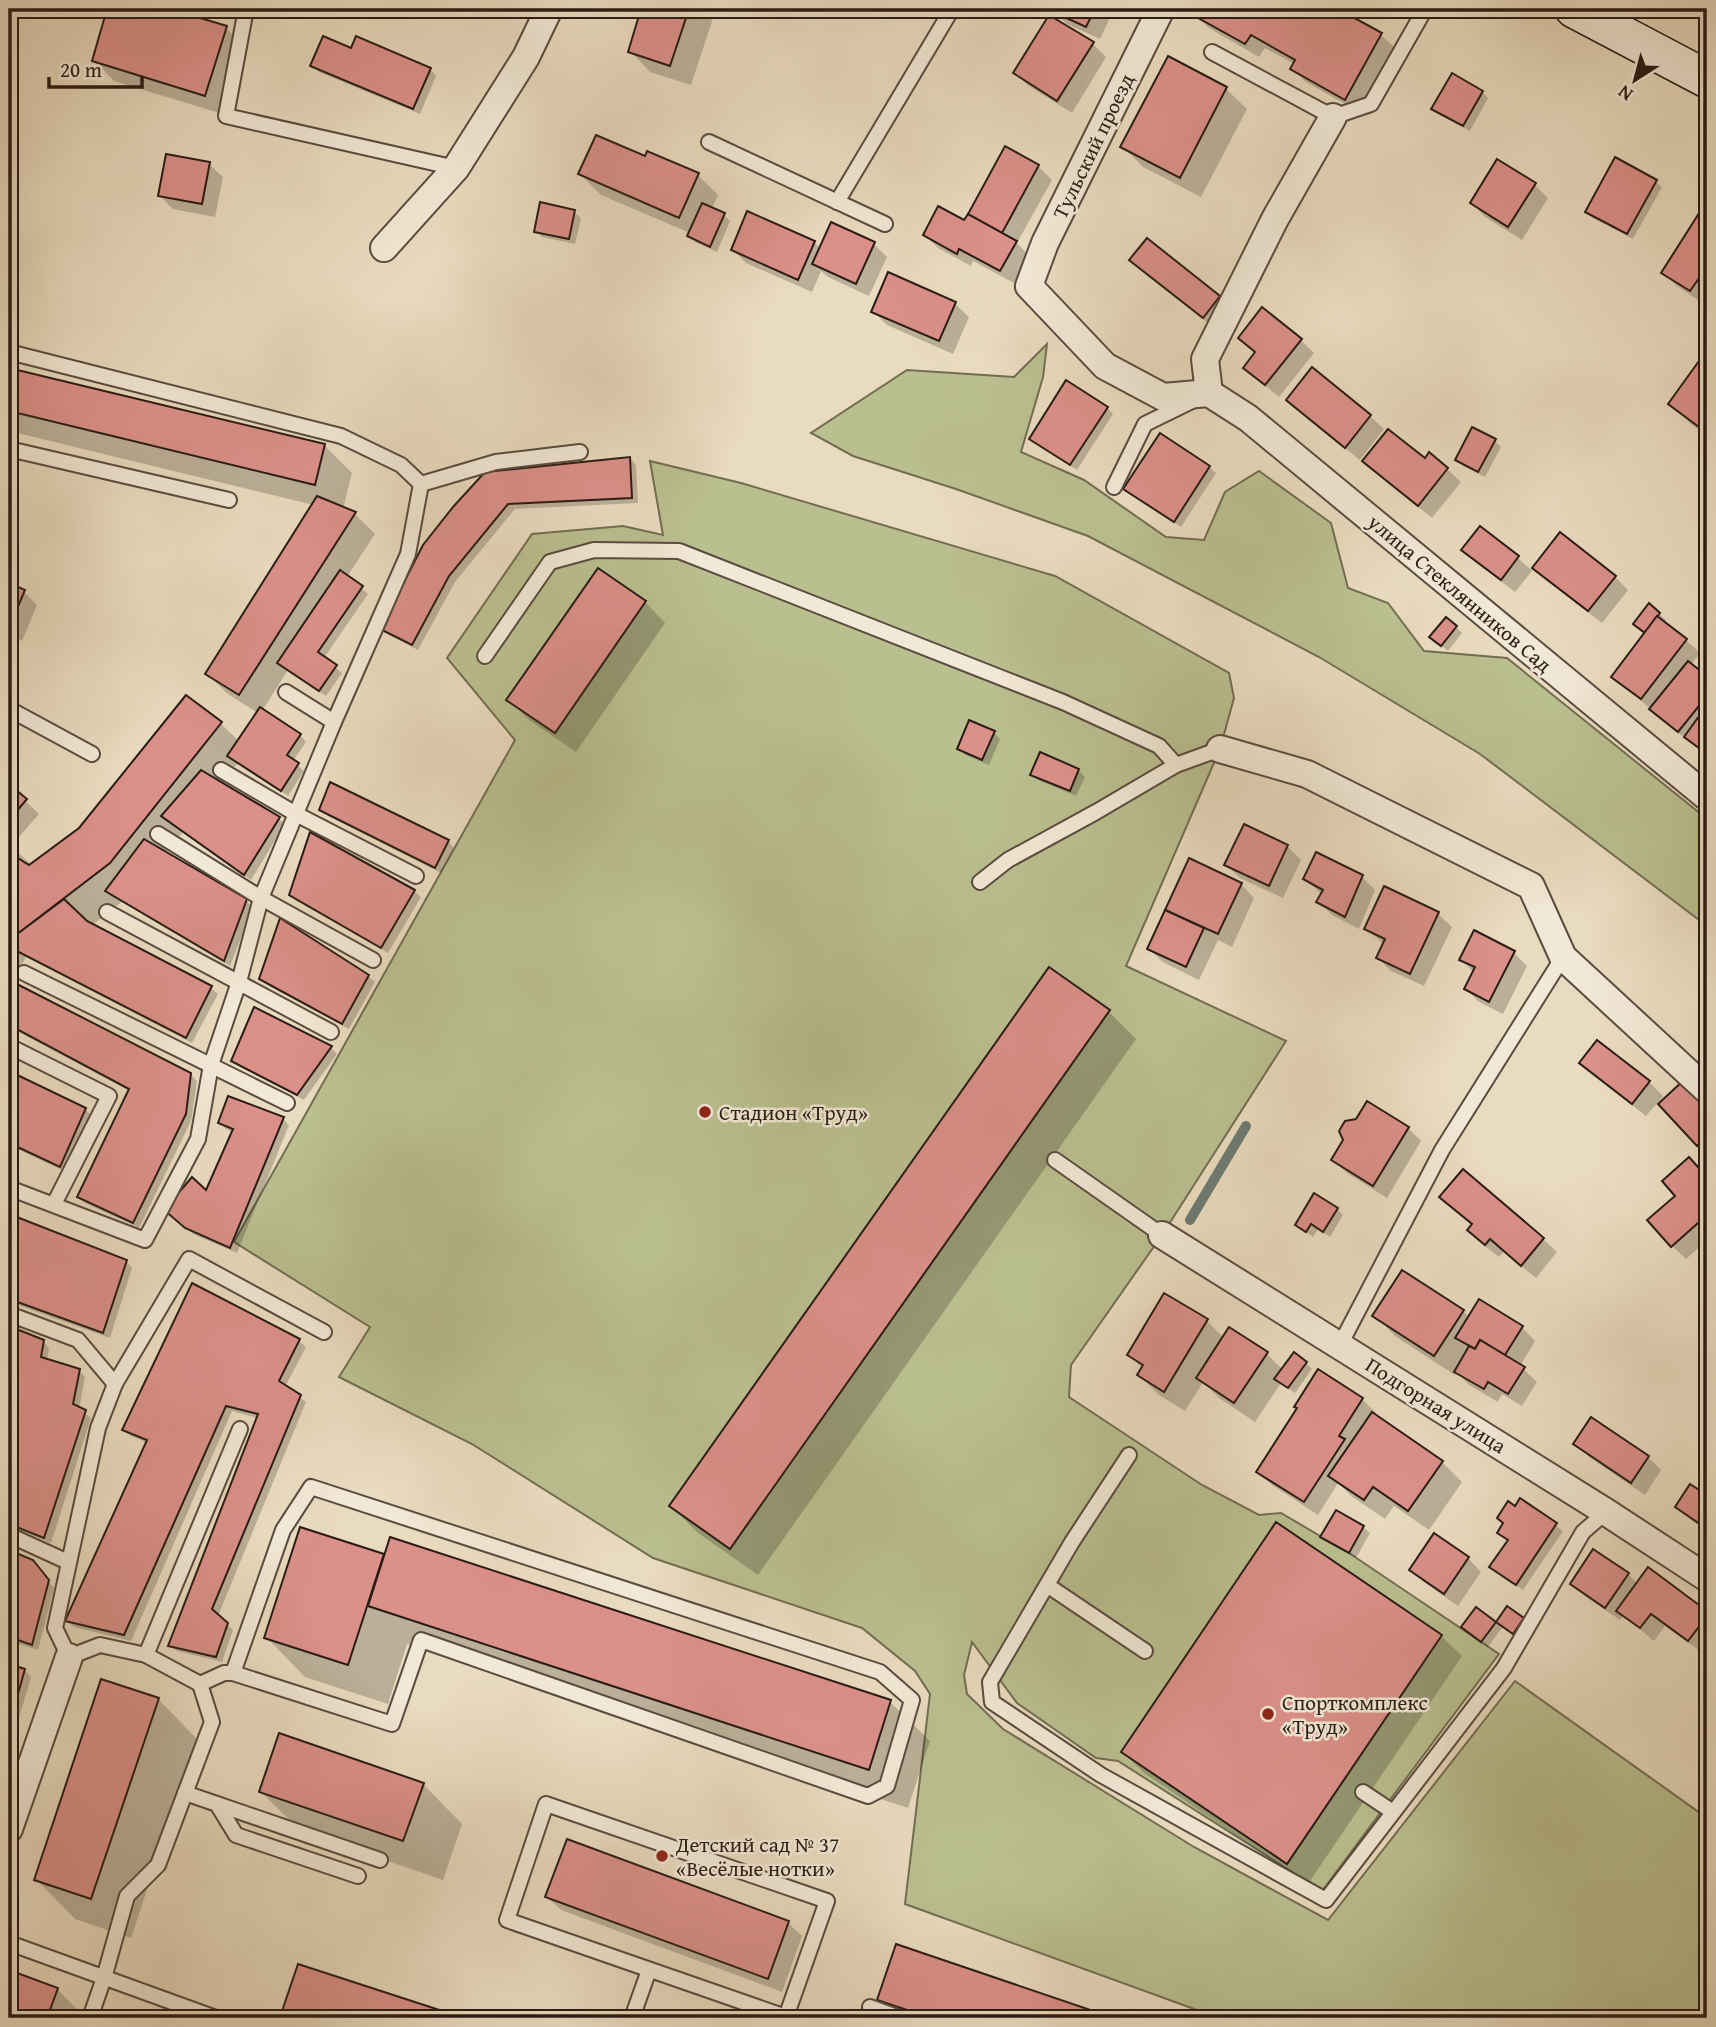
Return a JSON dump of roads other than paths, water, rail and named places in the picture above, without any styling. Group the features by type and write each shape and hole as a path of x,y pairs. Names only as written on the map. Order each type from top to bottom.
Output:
{"main road":[{"path":"1574,9 1707,79"}],"street":[{"path":"384,248 456,169 526,57 549,9"},
{"name":"Тульский проезд","path":"1161,9 1045,243 1030,286 1105,366 1163,397 1209,393"},
{"path":"1209,393 1205,359 1275,219 1333,117"},
{"name":"улица Стеклянников Сад","path":"1209,393 1248,418 1707,797"},
{"path":"1220,749 1307,774 1531,886 1563,957 1707,1090"},
{"name":"Подгорная улица","path":"1162,1235 1707,1578"},
{"path":"9,1827 69,1657"}],"lane":[{"path":"246,9 226,116 456,169"},
{"path":"837,202 951,9"},
{"path":"1212,52 1333,117 1371,104 1425,9"},
{"path":"709,142 885,224"},
{"path":"9,352 341,436 401,465 421,484"},
{"path":"1114,487 1145,424 1209,393"},
{"path":"9,449 229,500"},
{"path":"421,484 496,462 580,452"},
{"path":"9,1188 145,1240 198,1139 211,1065 239,982 261,898 408,554 421,484"},
{"path":"485,656 550,562 594,550 679,551 1063,702 1159,747 1176,765"},
{"path":"286,692 334,722"},
{"path":"9,709 92,754"},
{"path":"980,882 1008,860 1176,765 1220,749"},
{"path":"221,770 296,814 416,876"},
{"path":"158,834 261,898 373,960"},
{"path":"107,912 331,1032"},
{"path":"1340,1345 1442,1150 1563,957"},
{"path":"24,973 287,1103"},
{"path":"9,1046 109,1096 54,1204"},
{"path":"1055,1160 1162,1235"},
{"path":"90,2018 127,1896 158,1865 212,1722 200,1684 146,1655 100,1645 69,1657 55,1628 98,1428 114,1384 189,1259 324,1332"},
{"path":"9,1314 78,1340 114,1384"},
{"path":"146,1655 240,1429"},
{"path":"1129,1455 1072,1542 990,1682 992,1702 1101,1774 1326,1900 1504,1668 1583,1532 1606,1513"},
{"path":"200,1684 224,1672 233,1673 392,1724 421,1640 868,1796 887,1786 912,1700 880,1672 311,1486 283,1530 233,1673"},
{"path":"9,1535 68,1562"},
{"path":"1047,1585 1145,1651"},
{"path":"1363,1792 1393,1812"},
{"path":"186,1793 380,1860"},
{"path":"217,1804 236,1835 358,1876"},
{"path":"546,1804 827,1901 786,2017 649,1970 507,1920 546,1804"},
{"path":"9,1943 209,2017"},
{"path":"632,2018 649,1970"},
{"path":"870,2007 900,2018"}],"waterway":[{"path":"1190,1220 1246,1126"}],"place":[{"name":"Стадион «Труд»","path":"705,1112"},
{"name":"Спорткомплекс «Труд»","path":"1268,1714"},
{"name":"Детский сад № 37 «Весёлые нотки»","path":"662,1856"}]}
